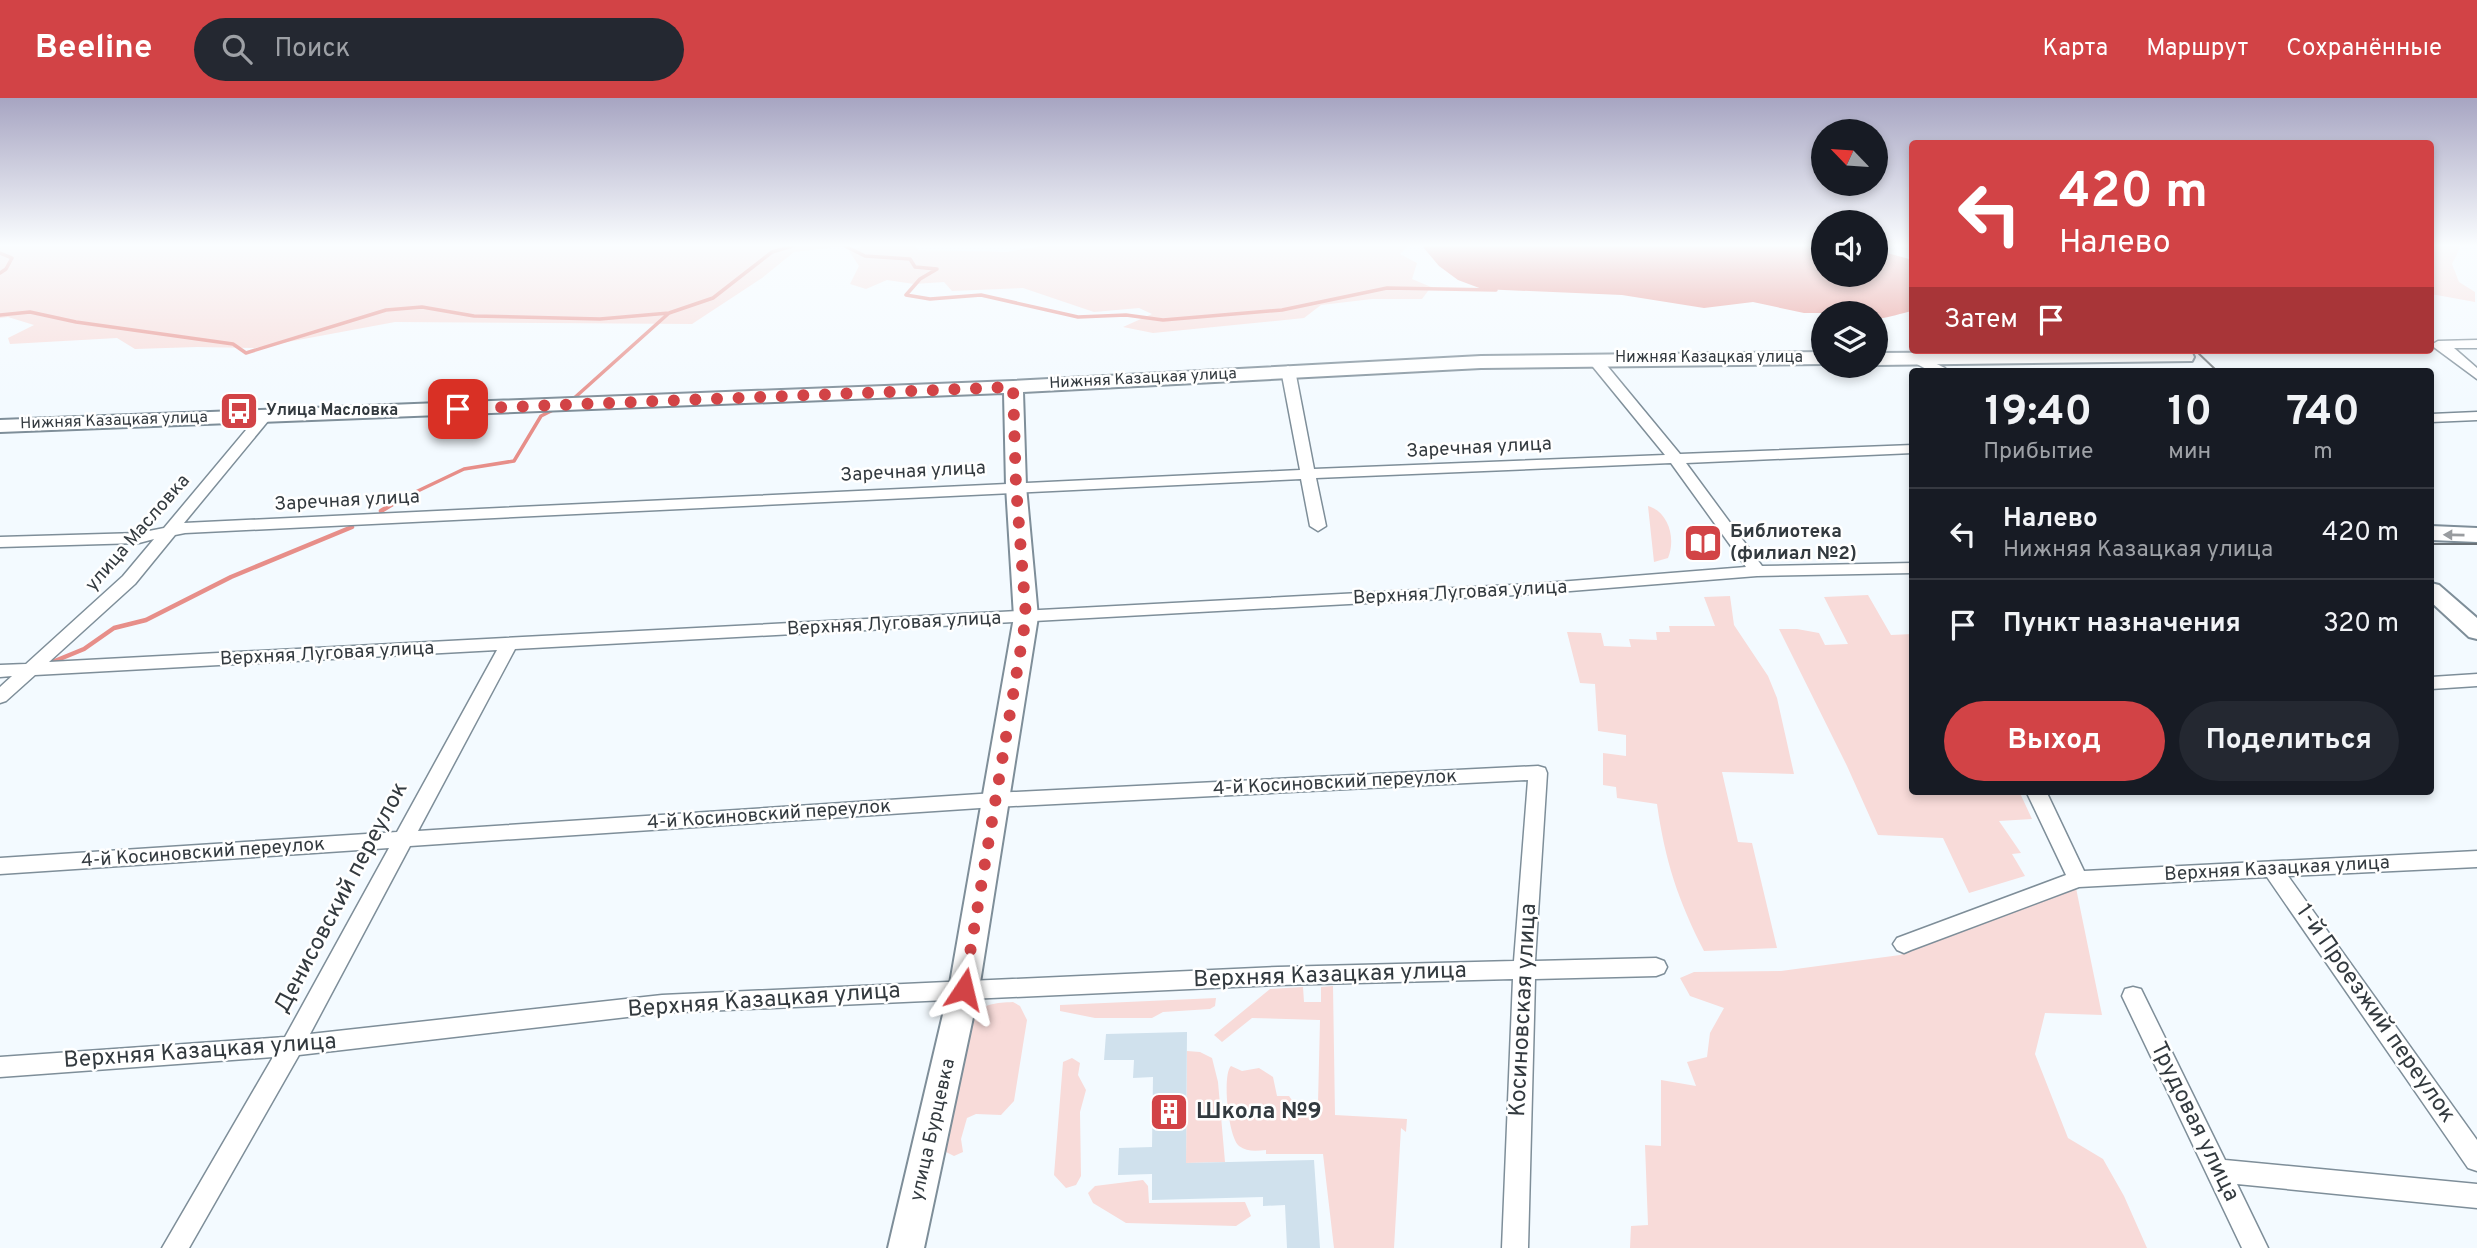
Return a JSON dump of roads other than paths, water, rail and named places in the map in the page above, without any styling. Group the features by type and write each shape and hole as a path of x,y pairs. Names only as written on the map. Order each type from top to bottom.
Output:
{"street":[{"path":"2437,345 2477,344"},
{"path":"2437,345 2477,375"},
{"path":"1888,359 2181,354 2196,368"},
{"name":"Нижняя Казацкая улица","path":"0,426 1013,387 1288,370 1594,359 1811,358"},
{"path":"1594,359 1675,458 1757,571"},
{"path":"1920,360 1935,368"},
{"path":"1288,370 1318,526"},
{"name":"улица Бурцевка","path":"906,1248 964,989 1026,617 1016,486 1013,387"},
{"name":"улица Масловка","path":"0,697 129,580 266,415"},
{"path":"2434,418 2477,416"},
{"name":"Заречная улица","path":"0,542 139,538 185,528 1016,486 1909,449"},
{"path":"2434,533 2477,534"},
{"name":"Верхняя Луговая улица","path":"0,670 1532,589 1757,571 1909,568"},
{"path":"2434,593 2477,631"},
{"name":"Денисовский переулок","path":"175,1248 292,1046 509,644"},
{"path":"2434,683 2477,680"},
{"name":"4-й Косиновский переулок","path":"0,866 995,800 1538,773"},
{"name":"Косиновская улица","path":"1515,1248 1524,971 1538,773"},
{"path":"2038,795 2078,878"},
{"name":"Верхняя Казацкая улица","path":"1904,944 2078,878 2477,859"},
{"name":"1-й Проезжий переулок","path":"2272,869 2477,1160"},
{"name":"Верхняя Казацкая улица","path":"0,1067 292,1046 662,1004 1278,975 1656,967"},
{"name":"Трудовая улица","path":"2133,996 2255,1248"},
{"path":"2217,1171 2477,1196"}],"waterway":[{"path":"669,313 713,298"},
{"path":"922,298 947,298"},
{"path":"993,298 1078,317 1126,315 1163,320 1282,310 1341,298"},
{"path":"0,315 30,312 76,322 233,344 246,353 386,310 422,307 474,316 600,319 669,313"},
{"path":"572,400 669,313"},
{"path":"403,498 464,469 514,461 541,416 555,409"},
{"path":"381,511 406,496"},
{"path":"50,663 84,649 114,628 146,620 231,577 352,527"}],"tram line":[{"path":"2199,354 2214,368"},
{"path":"2434,544 2477,544"}],"place":[{"name":"Улица Масловка","path":"239,411"},
{"name":"Библиотека (филиал №2)","path":"1703,543"},
{"name":"Школа №9","path":"1169,1112"}]}
